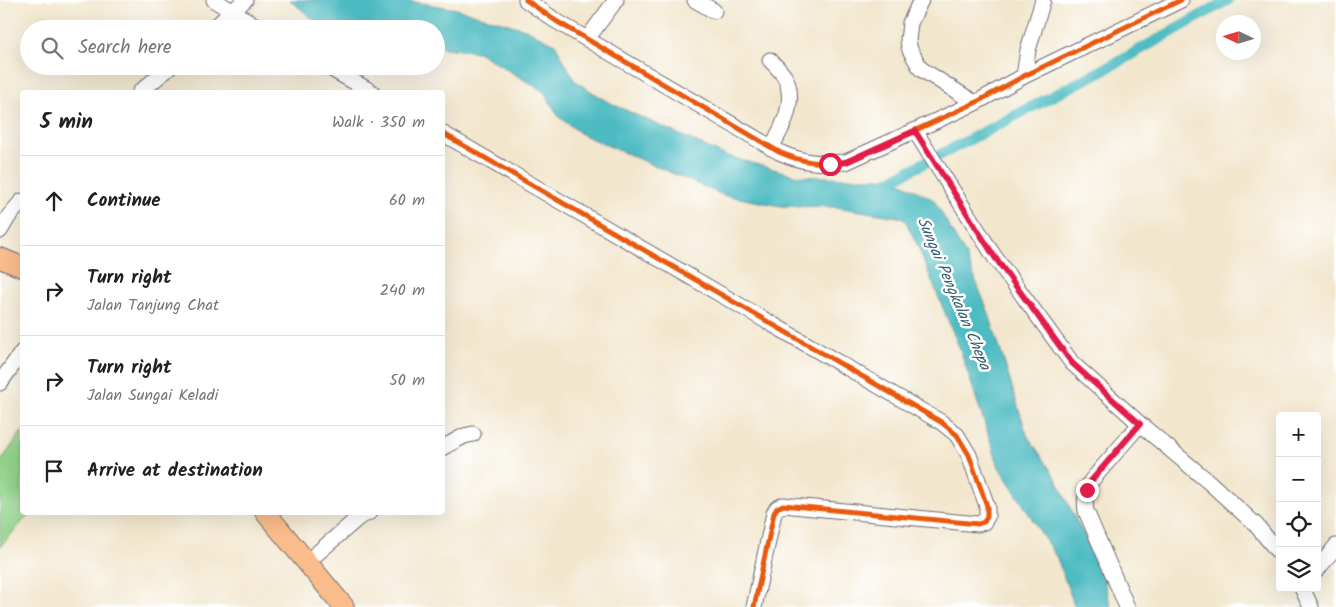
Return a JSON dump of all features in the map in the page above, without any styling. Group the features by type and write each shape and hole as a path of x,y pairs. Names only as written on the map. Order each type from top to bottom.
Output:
{"main road":[{"path":"0,258 20,266"},
{"path":"267,515 344,607"}],"street":[{"path":"214,0 247,20"},
{"path":"222,20 245,0"},
{"path":"526,0 556,22 772,148 795,160 813,163 846,162 976,103 1024,76 1181,0"},
{"path":"587,39 616,0"},
{"path":"695,0 714,11"},
{"path":"921,0 910,22 908,41 910,50 921,69 976,103"},
{"path":"1024,76 1028,50 1043,0"},
{"path":"770,60 786,80 789,108 787,118 772,148"},
{"path":"142,90 160,75"},
{"path":"342,75 368,90"},
{"path":"915,131 994,256 1072,363 1250,519 1276,549"},
{"path":"445,136 941,422 957,435 969,455 987,506 987,517 984,522 978,524 783,505 777,508 774,513 754,607"},
{"path":"0,231 20,202"},
{"path":"0,383 20,355"},
{"path":"1127,607 1086,512 1085,501 1091,481 1140,424"},
{"path":"445,446 464,436 472,434"},
{"path":"306,562 364,515"},
{"path":"1321,565 1336,546"},
{"path":"1304,592 1311,607"}],"green space":[{"path":"20,434 20,515 28,515 0,547 0,463"}],"water":[{"name":"Sungai Pengkalan Chepa","path":"290,0 402,0 457,9 525,29 555,44 575,81 608,102 724,155 798,176 880,178 902,183 934,200 965,254 989,314 1027,435 1056,478 1100,566 1111,607 1075,607 1057,558 999,467 961,352 916,242 904,218 836,207 781,206 723,195 583,135 559,117 544,92 478,52 445,48 445,20 314,20"}],"waterway":[{"path":"938,156 1118,62 1228,0"},
{"path":"878,187 928,161"}],"cycle path":[{"path":"526,0 556,21 779,152 804,161 828,163 846,162 975,103 1024,76 1181,0"},
{"path":"445,135 941,422 957,435 969,455 987,506 987,517 984,522 978,524 783,505 777,508 774,513 754,607"}],"route":[{"path":"830,164 846,162 915,131 994,256 1072,363 1140,424 1091,481 1087,490"}]}
